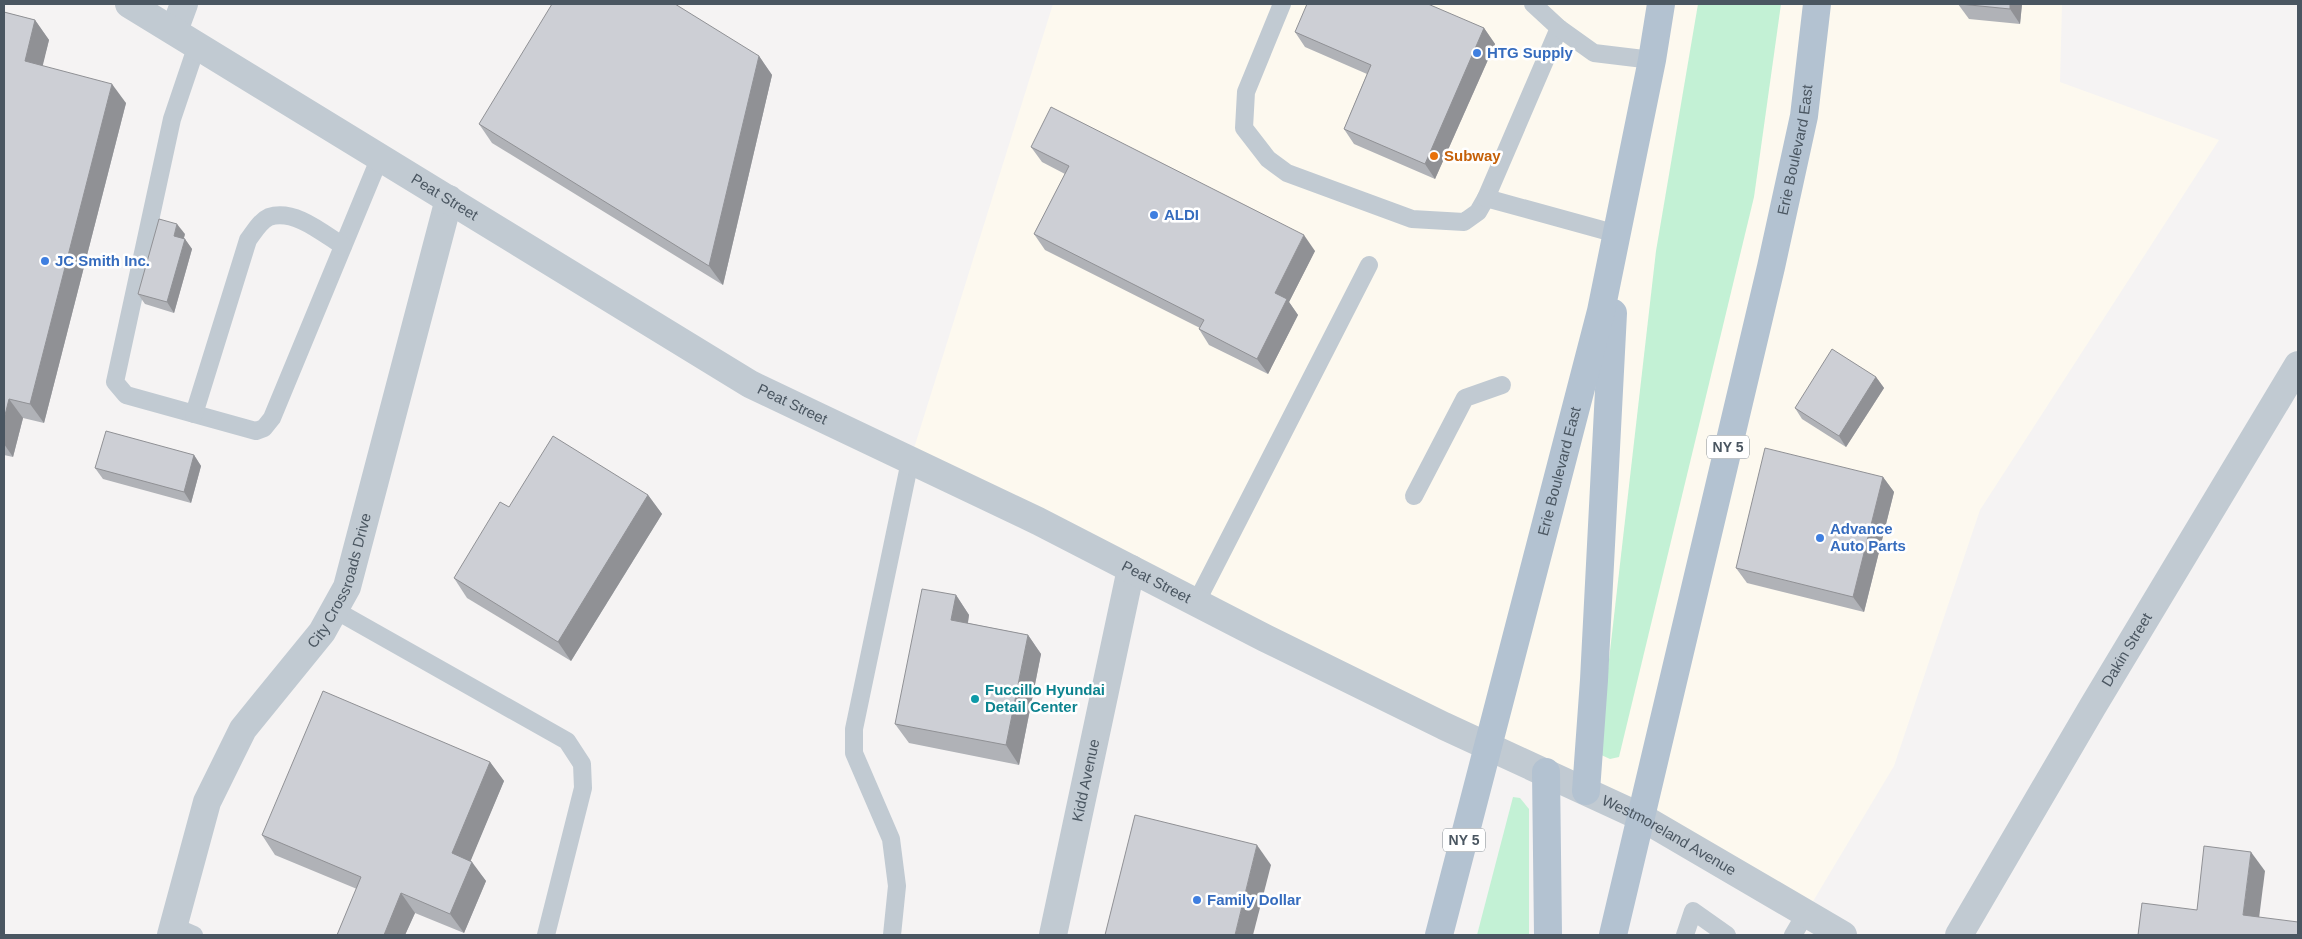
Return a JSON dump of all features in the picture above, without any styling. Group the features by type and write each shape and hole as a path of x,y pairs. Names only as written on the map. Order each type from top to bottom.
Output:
{"main road":[{"name":"Erie Boulevard East","path":"1439,935 1601,311 1652,60 1661,4"},
{"name":"Erie Boulevard East","path":"1612,935 1771,267 1804,116 1817,4"},
{"path":"1586,791 1594,680 1617,234"},
{"path":"1546,772 1548,935"}],"street":[{"name":"Peat Street","path":"129,4 750,384 910,462 1038,521 1196,603 1444,726 1489,746"},
{"path":"184,4 186,38"},
{"name":"City Crossroads Drive","path":"179,932 207,802 243,730 322,632 347,587 449,199"},
{"name":"Dakin Street","path":"1959,935 2092,706 2298,364"},
{"name":"Kidd Avenue","path":"1053,935 1131,569"},
{"name":"Westmoreland Avenue","path":"1489,746 1641,817 1800,924 1843,935"}],"lane":[{"path":"1282,4 1246,92 1244,128 1268,159 1287,173 1412,219 1464,222 1478,212 1486,198 1559,28"},
{"path":"1533,4 1559,28 1594,53 1652,60"},
{"path":"186,38 172,119 115,382 126,395 256,431 264,428 272,418 380,157"},
{"path":"1486,198 1617,234"},
{"path":"194,414 248,240 259,225 269,217 284,216 299,219 343,246"},
{"path":"1196,603 1369,265"},
{"path":"1414,496 1465,398 1502,386"},
{"path":"892,935 897,886 891,839 854,753 854,729 910,462"},
{"path":"334,610 567,741 582,764 583,788 546,935"},
{"path":"1685,935 1694,911 1727,935"}],"shaded area":[{"path":"1053,4 2062,4 2060,82 2219,140 1980,510 1894,766 1806,913 910,461"}],"green space":[{"path":"1698,4 1781,4 1754,197 1619,757 1610,759 1599,754 1600,738 1656,251"},
{"path":"1513,797 1520,798 1529,809 1529,935 1477,935"}],"building":[{"path":"552,4 675,4 759,56 709,266 479,124"},
{"path":"1307,4 1428,4 1484,28 1425,164 1344,129 1371,65 1295,32"},
{"path":"1960,4 2010,4 2010,9"},
{"name":"JC Smith Inc.","path":"4,12 35,20 25,61 112,84 30,404 9,399 4,419"},
{"name":"ALDI","path":"1051,107 1304,235 1275,293 1287,299 1257,359 1199,329 1204,320 1034,234 1069,166 1031,147"},
{"path":"159,219 177,224 174,236 185,239 167,302 138,294"},
{"path":"1832,349 1876,377 1839,436 1795,408"},
{"path":"106,431 194,455 184,492 95,468"},
{"path":"553,436 648,495 558,642 454,578 500,502 509,507"},
{"name":"Advance Auto Parts","path":"1765,448 1883,477 1853,597 1736,568"},
{"name":"Fuccillo Hyundai Detail Center","path":"922,589 956,595 951,620 1028,635 1006,745 895,724"},
{"path":"323,691 490,762 452,853 472,862 450,914 401,893 384,935 337,935 361,877 262,835"},
{"name":"Family Dollar","path":"1135,815 1257,845 1235,935 1105,935"},
{"path":"2204,846 2251,852 2243,915 2298,922 2298,935 2138,935 2142,903 2197,910"}],"place":[{"name":"HTG Supply","path":"1477,53"},
{"name":"Subway","path":"1434,156"},
{"name":"ALDI","path":"1154,215"},
{"name":"JC Smith Inc.","path":"45,261"},
{"name":"Advance Auto Parts","path":"1820,538"},
{"name":"Fuccillo Hyundai Detail Center","path":"975,699"},
{"name":"Family Dollar","path":"1197,900"}]}
